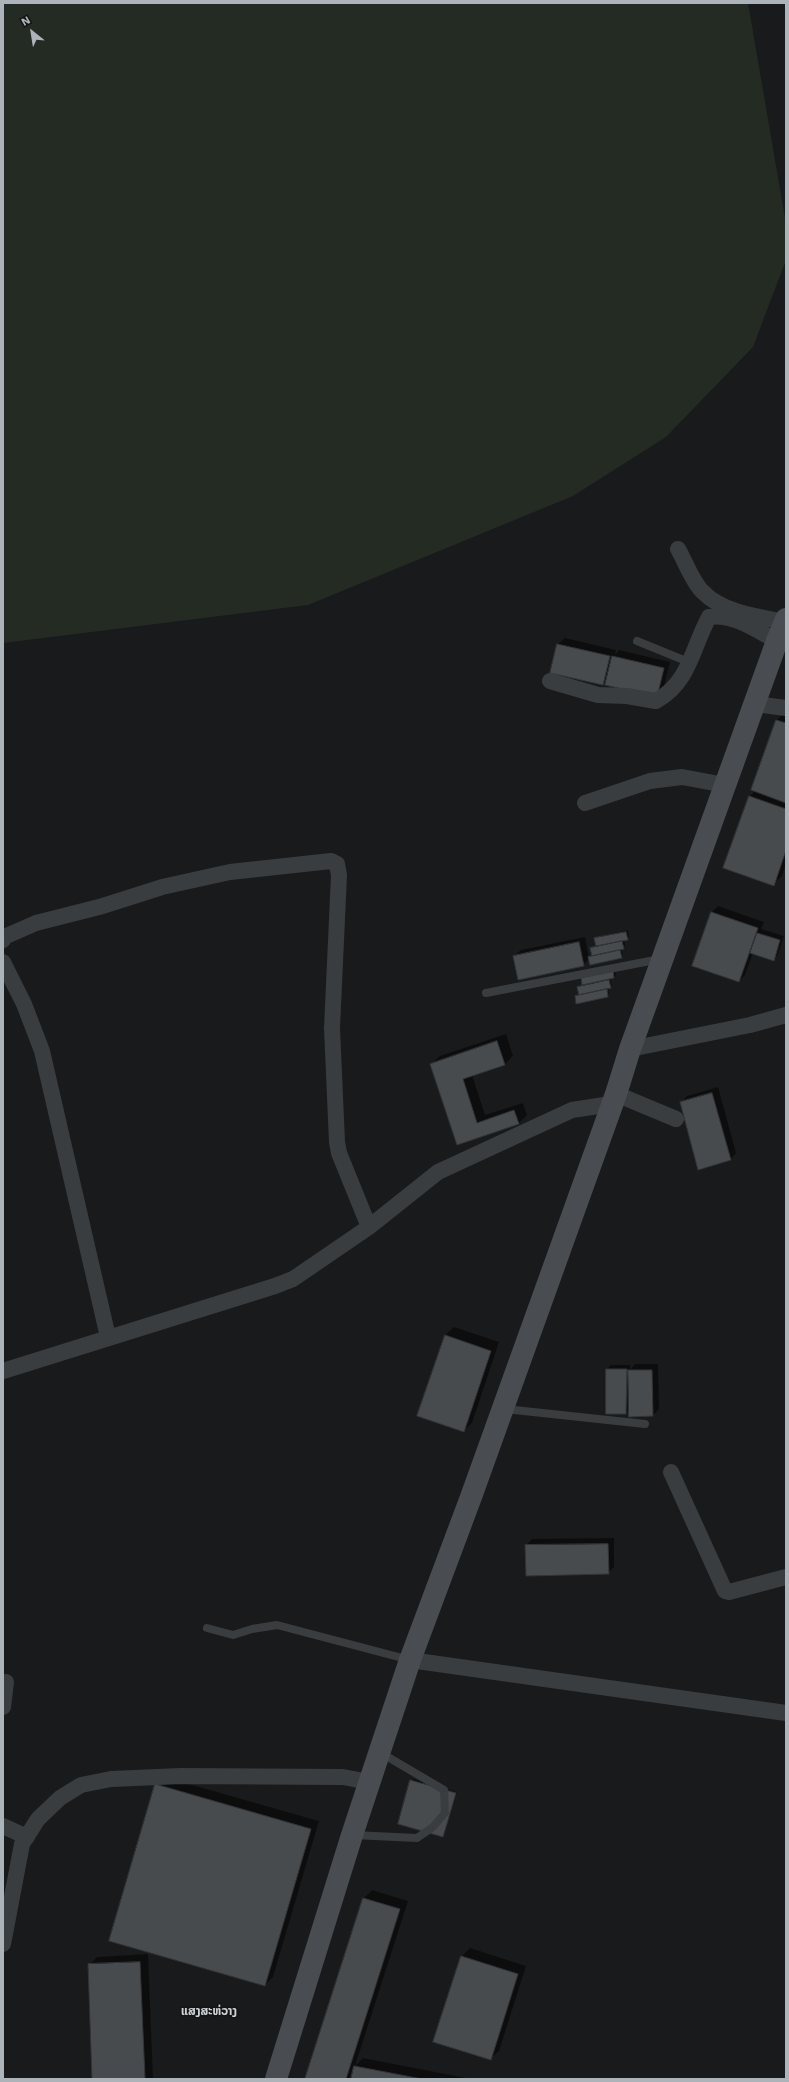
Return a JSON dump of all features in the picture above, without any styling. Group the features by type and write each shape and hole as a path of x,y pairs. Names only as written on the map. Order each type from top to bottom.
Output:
{"street":[{"path":"678,549 702,592 717,603 783,626"},
{"path":"550,681 598,696 627,696 656,701 679,681 691,663 708,617 716,616 783,626"},
{"path":"276,2079 369,1782 410,1660 471,1497 614,1099 662,958 783,626"},
{"path":"755,704 786,708"},
{"path":"585,803 650,781 682,777 725,785"},
{"path":"3,940 4,937 36,923 99,907 169,885 230,872 331,861 337,864 339,875 332,1028 337,1142 339,1153 369,1228"},
{"path":"3,962 24,1004 42,1051 108,1337"},
{"path":"630,1049 750,1025 786,1015"},
{"path":"3,1371 288,1281 369,1228 438,1172 572,1110 614,1099 676,1119"},
{"path":"671,1472 725,1591 729,1592 786,1578"},
{"path":"410,1660 786,1713"},
{"path":"3,1707 6,1682"},
{"path":"4,1937 22,1844 38,1819 60,1798 81,1785 111,1778 181,1776 343,1777 369,1782"},
{"path":"3,1826 27,1837"}],"lane":[{"path":"637,641 691,663"},
{"path":"486,993 662,958"},
{"path":"502,1409 645,1424"},
{"path":"207,1628 233,1635 252,1629 277,1625 410,1660"},
{"path":"352,1836 417,1838 432,1827 446,1813 444,1790 379,1752"}],"shaded area":[{"path":"3,3 748,3 786,224 786,260 753,347 666,437 573,496 308,605 3,643"}],"building":[{"path":"557,644 610,656 603,685 550,673"},
{"path":"612,656 664,668 657,697 605,685"},
{"path":"776,720 786,723 786,803 751,790"},
{"path":"749,796 786,809 786,850 774,886 723,868"},
{"path":"711,912 758,928 739,982 692,966"},
{"path":"626,932 628,940 596,946 594,938"},
{"path":"757,933 780,940 774,961 750,953"},
{"path":"622,941 624,949 592,956 590,948"},
{"path":"579,942 584,966 518,980 513,956"},
{"path":"620,950 622,958 590,965 588,957"},
{"path":"613,970 614,978 582,985 581,977"},
{"path":"609,980 611,988 579,995 577,987"},
{"path":"607,989 608,997 576,1004 575,996"},
{"path":"497,1041 505,1065 463,1079 477,1123 514,1110 519,1124 457,1145 430,1064"},
{"path":"712,1093 731,1160 698,1170 680,1102"},
{"path":"445,1335 491,1351 464,1432 417,1416"},
{"path":"606,1369 627,1369 626,1414 606,1414"},
{"path":"628,1370 652,1370 653,1416 629,1417"},
{"path":"608,1544 609,1574 526,1576 525,1545"},
{"path":"410,1780 456,1793 443,1837 398,1824"},
{"path":"155,1784 311,1829 265,1986 109,1941"},
{"path":"363,1898 400,1909 346,2079 305,2079"},
{"path":"461,1956 518,1974 491,2060 433,2042"},
{"path":"140,1962 145,2079 92,2079 88,1964"},
{"path":"354,2066 422,2079 351,2079"}],"district":[{"name":"ແສງສະຫ່ວາງ","path":"209,2011"}]}
